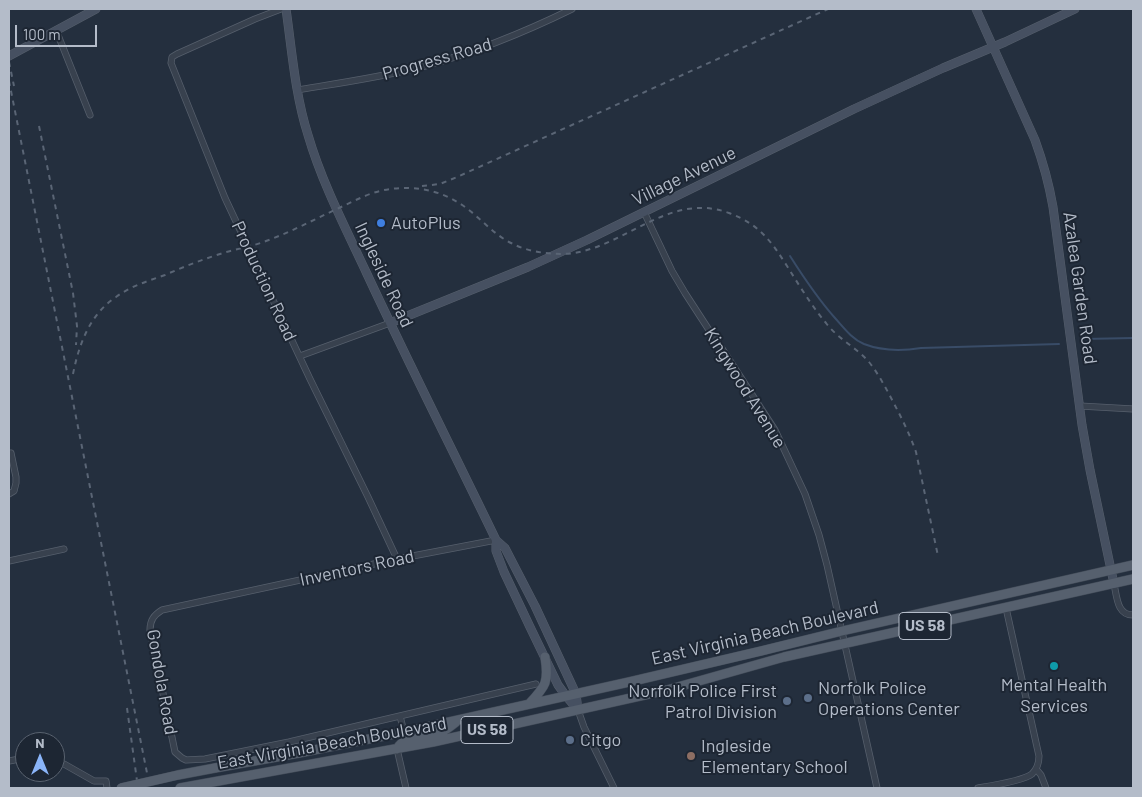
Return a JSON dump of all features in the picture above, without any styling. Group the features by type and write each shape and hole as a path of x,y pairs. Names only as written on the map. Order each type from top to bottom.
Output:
{"main road":[{"name":"East Virginia Beach Boulevard","path":"121,788 178,775 378,738 1133,565"},
{"name":"East Virginia Beach Boulevard","path":"180,788 425,744 667,690 784,658 1133,579"},
{"path":"529,704 541,691 546,680 545,658"},
{"path":"378,738 397,749 406,740 440,733 458,720"}],"street":[{"path":"9,56 96,9"},
{"name":"Production Road","path":"281,9 177,54 172,57 171,63 225,198 397,559"},
{"name":"Ingleside Road","path":"286,9 297,90 307,133 320,168 390,323 496,540 505,548 535,606 576,694 578,710 584,727 614,788"},
{"name":"Progress Road","path":"297,90 386,75 442,61 511,37 572,9"},
{"name":"Azalea Garden Road","path":"976,9 1035,140 1048,183 1090,470 1114,584"},
{"name":"Village Avenue","path":"300,356 390,323 528,267 581,243 854,109 1075,9"},
{"path":"56,30 90,115"},
{"name":"Kingwood Avenue","path":"644,212 672,271 685,293 775,430 805,494 827,565 878,788"},
{"path":"1080,406 1133,409"},
{"path":"9,494 14,491 16,483 11,453"},
{"name":"Ingleside Road","path":"496,540 496,551 504,572 558,685 578,710"},
{"name":"Inventors Road","path":"219,597 496,540"},
{"path":"9,561 64,549"},
{"path":"1114,584 1120,609 1126,614 1133,615"},
{"name":"Gondola Road","path":"195,760 182,758 175,752 150,625 157,613 162,610 219,597"},
{"path":"978,788 1027,777 1036,769 1039,759 1006,608"},
{"name":"East Virginia Beach Boulevard","path":"195,760 289,742 536,684"},
{"name":"East Virginia Beach Boulevard","path":"400,716 404,732"},
{"path":"397,749 406,788"},
{"path":"195,760 198,771"},
{"path":"65,765 94,781 106,780 107,788"},
{"path":"1036,769 1042,775 1046,788"}],"waterway":[{"path":"790,256 829,311 845,329 864,344 899,350 1059,344"},
{"path":"1084,339 1133,338"}],"railway":[{"path":"422,186 440,184 457,177 828,9"},
{"path":"9,62 14,86"},
{"path":"9,81 150,788"},
{"path":"39,126 73,293 77,326 76,345"},
{"path":"73,374 82,341 93,321 107,304 122,293 199,261 260,243 294,230 360,198 379,191 408,188 427,190 440,194 464,206 505,240 529,250 556,254 585,251 605,244 665,215 685,209 706,208 739,217 763,234 826,323 836,334 864,357 875,370 900,415 916,452 938,556"},
{"path":"127,708 138,788"}],"place":[{"name":"AutoPlus","path":"381,223"},
{"name":"Mental Health Services","path":"1054,666"},
{"name":"Norfolk Police Operations Center","path":"808,698"},
{"name":"Norfolk Police First Patrol Division","path":"787,701"},
{"name":"Citgo","path":"570,740"},
{"name":"Ingleside Elementary School","path":"691,756"}]}
